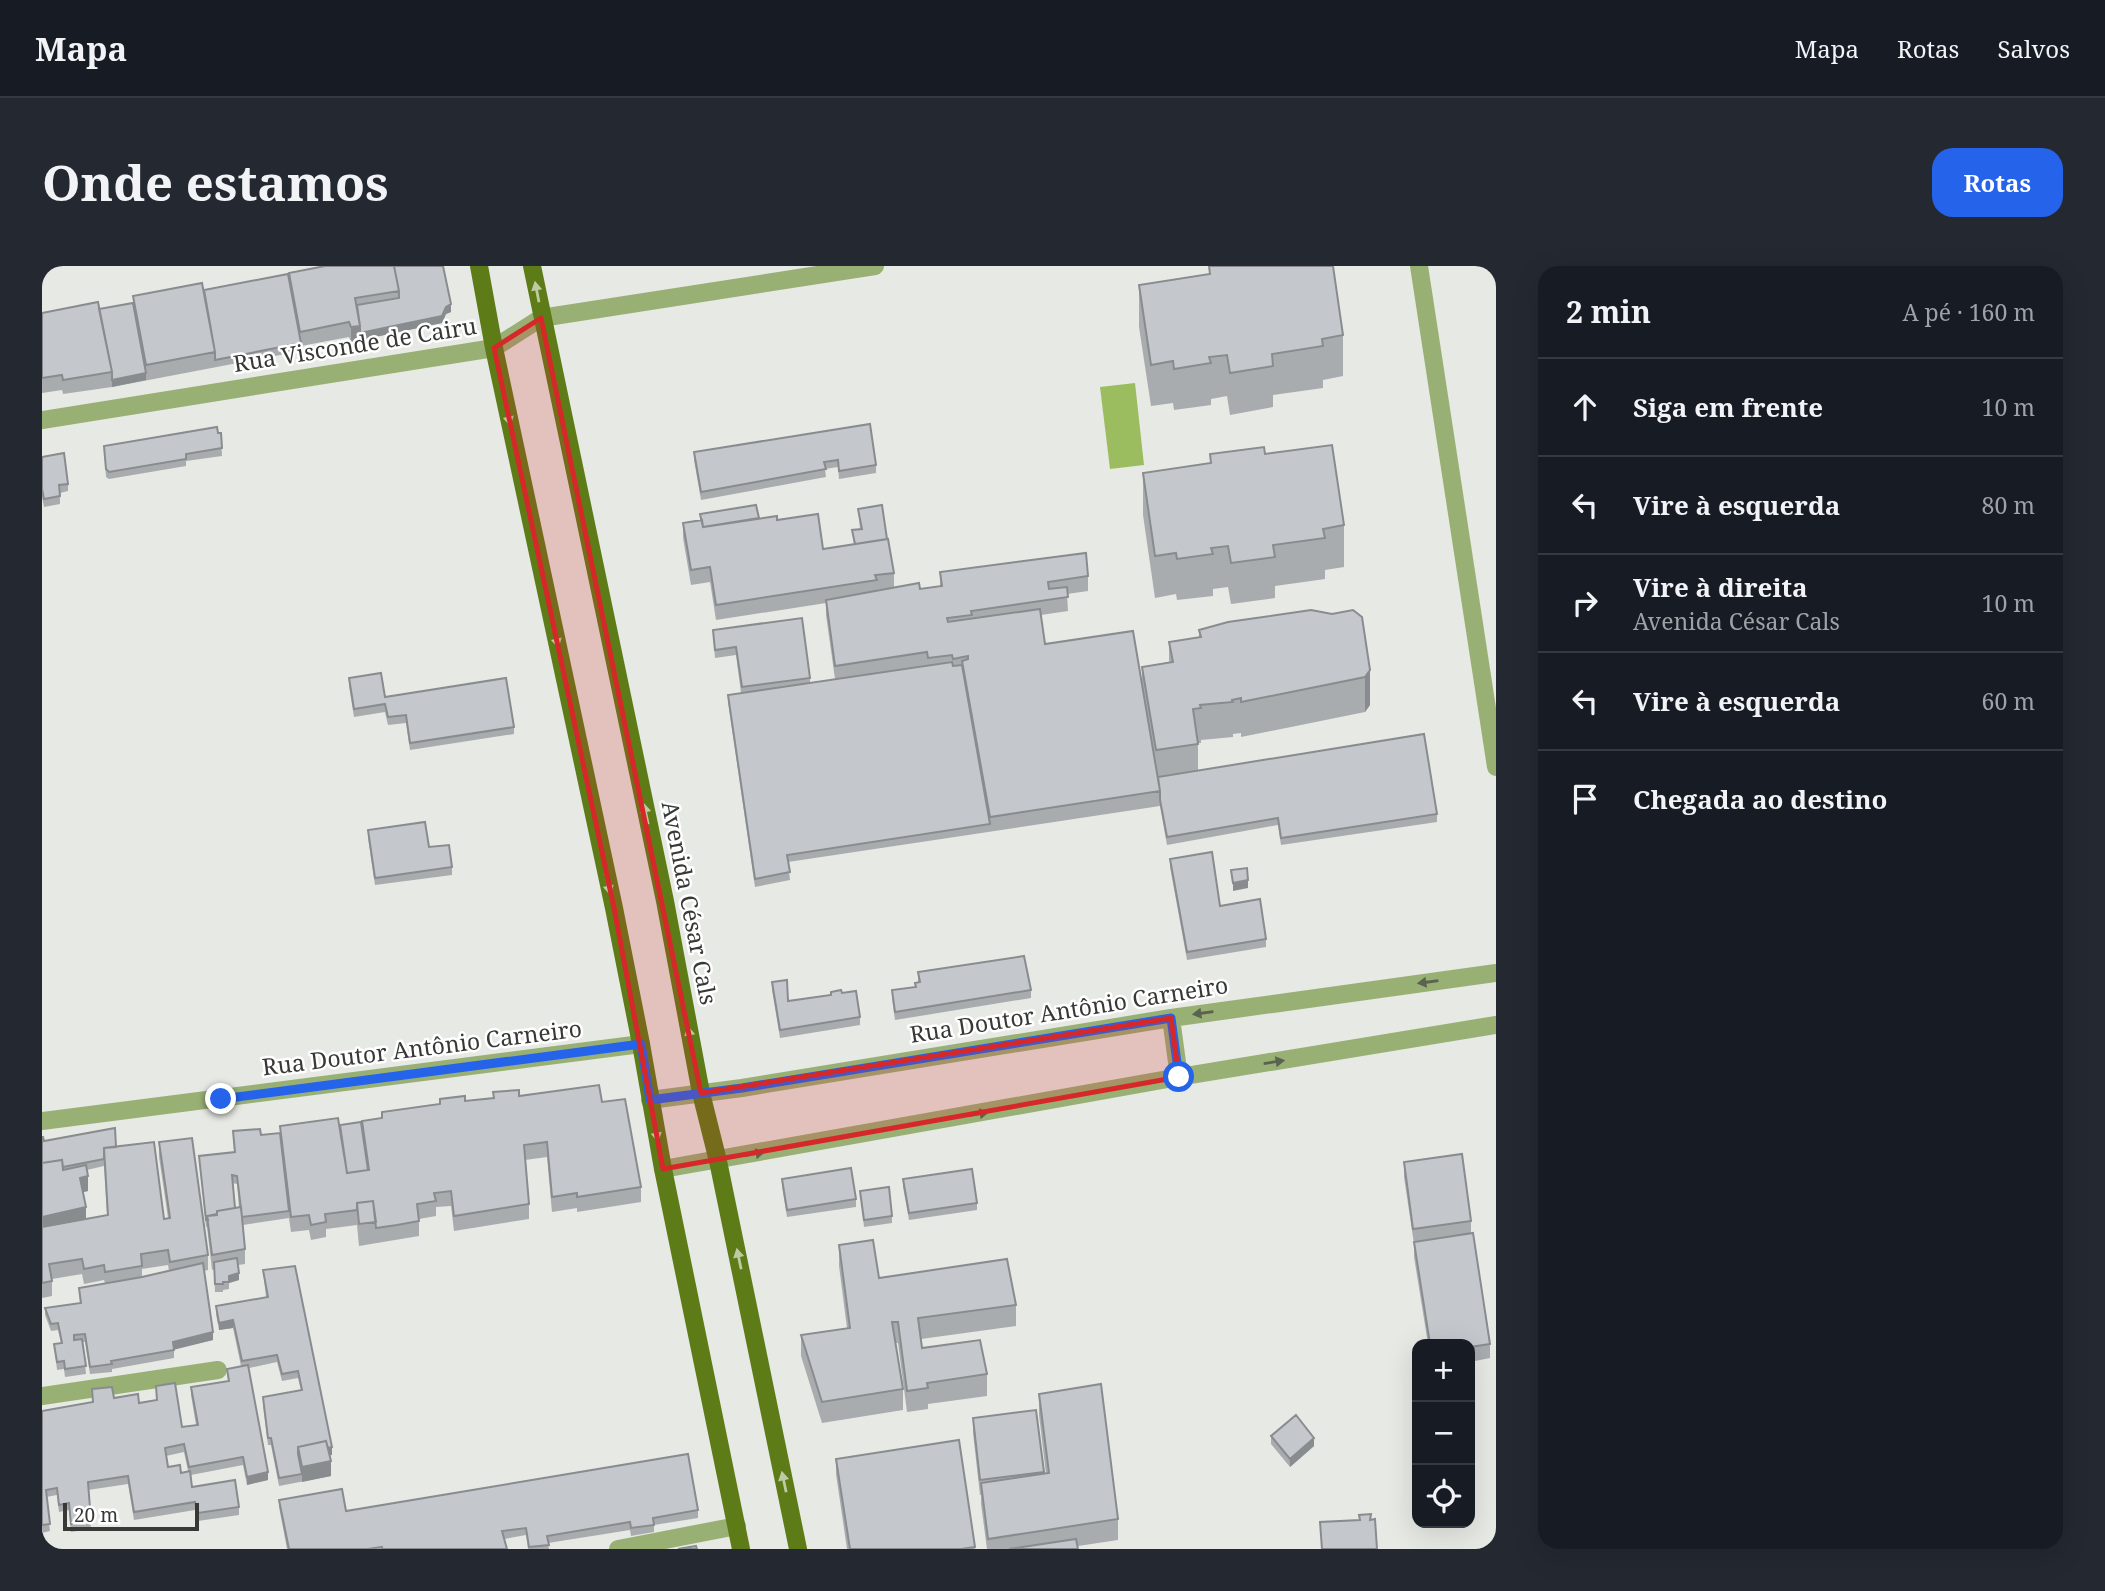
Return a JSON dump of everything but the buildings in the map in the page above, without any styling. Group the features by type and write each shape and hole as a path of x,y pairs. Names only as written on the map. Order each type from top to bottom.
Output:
{"main road":[{"path":"479,266 641,1044 663,1169 741,1549"},
{"name":"Avenida César Cals","path":"532,266 662,887 701,1093 718,1161 798,1549"}],"street":[{"name":"Rua Visconde de Cairu","path":"42,419 494,348 541,318 875,266"},
{"path":"1419,266 1496,768"},
{"name":"Rua Doutor Antônio Carneiro","path":"650,1100 1171,1018 1496,973"},
{"path":"1171,1018 1179,1077"},
{"path":"663,1169 1179,1077 1496,1025"},
{"name":"Rua Doutor Antônio Carneiro","path":"42,1121 641,1044"},
{"path":"42,1396 218,1370"},
{"path":"618,1549 737,1526"}],"highlighted area":[{"path":"541,318 701,1093 1171,1018 1179,1077 663,1169 614,908 494,348"}],"shaded area":[{"path":"1135,383 1144,465 1110,469 1100,387"}],"route":[{"path":"221,1099 641,1044 650,1100 742,1088 1171,1018 1179,1077"}]}
